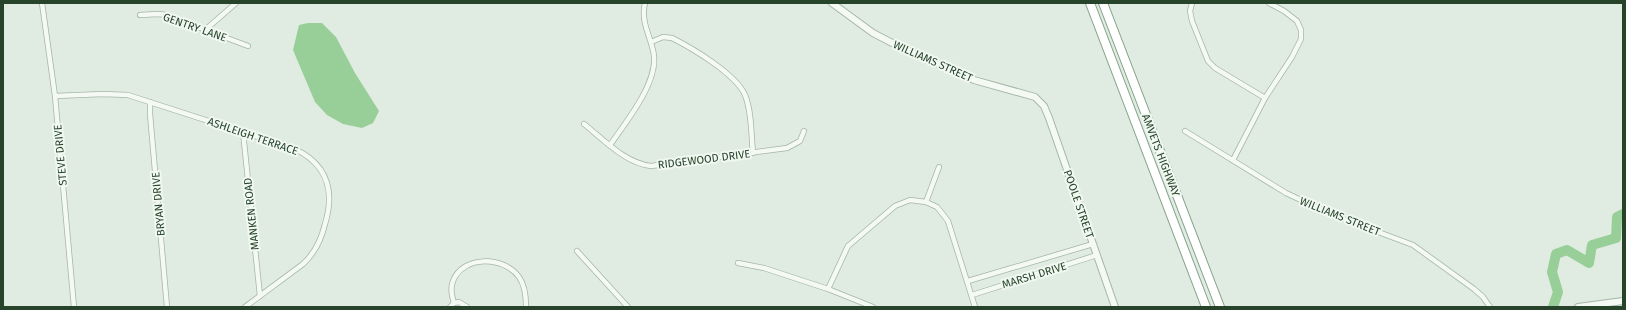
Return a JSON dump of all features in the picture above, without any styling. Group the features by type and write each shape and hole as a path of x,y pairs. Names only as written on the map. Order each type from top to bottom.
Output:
{"highway":[{"name":"AMVETS HIGHWAY","path":"1090,3 1206,307"},
{"name":"AMVETS HIGHWAY","path":"1103,3 1220,307"}],"street":[{"name":"STEVE DRIVE","path":"42,3 55,96 74,307"},
{"path":"205,30 236,3"},
{"path":"610,145 653,76 654,55 644,20 645,3"},
{"name":"WILLIAMS STREET","path":"832,3 873,33 900,47 974,80 1027,94 1041,102"},
{"path":"1192,3 1190,11 1192,21 1208,61 1215,68 1265,98"},
{"path":"1233,160 1265,98 1299,45 1301,34 1299,24 1294,18 1270,3"},
{"name":"GENTRY LANE","path":"140,15 166,15 248,46"},
{"path":"651,42 663,37 672,38 727,73 737,82 745,96 747,104 753,153"},
{"name":"ASHLEIGH TERRACE","path":"55,96 120,94 150,102 303,153 316,164 326,178 330,195 328,214 315,250 303,264 245,307"},
{"name":"BRYAN DRIVE","path":"150,102 167,307"},
{"name":"POOLE STREET","path":"1041,102 1049,118 1115,307"},
{"name":"RIDGEWOOD DRIVE","path":"584,124 634,162 652,166 791,147 800,141 804,131"},
{"name":"WILLIAMS STREET","path":"1185,130 1276,188 1319,210 1409,242 1474,289 1483,297 1490,307"},
{"name":"MANKEN ROAD","path":"243,132 260,296"},
{"path":"926,202 939,167"},
{"path":"828,289 845,251 854,239 899,204 910,200 926,202 941,210 948,220 975,307"},
{"name":"MARSH DRIVE","path":"968,281 1093,244"},
{"path":"577,250 628,307"},
{"name":"MARSH DRIVE","path":"972,295 1097,256"},
{"path":"467,307 461,302 452,305 452,287 457,274 472,263 485,261 503,266 518,276 525,293 526,307"},
{"path":"738,263 764,268 828,289 873,307"},
{"path":"1578,307 1623,301"}],"shaded area":[{"path":"308,23 322,23 336,37 355,73 379,111 373,123 362,128 343,124 327,115 315,102 293,50 299,25"}],"waterway":[{"path":"1553,307 1558,292 1552,272 1556,254 1567,250 1589,263 1592,245 1616,238 1617,217 1623,214"}]}
